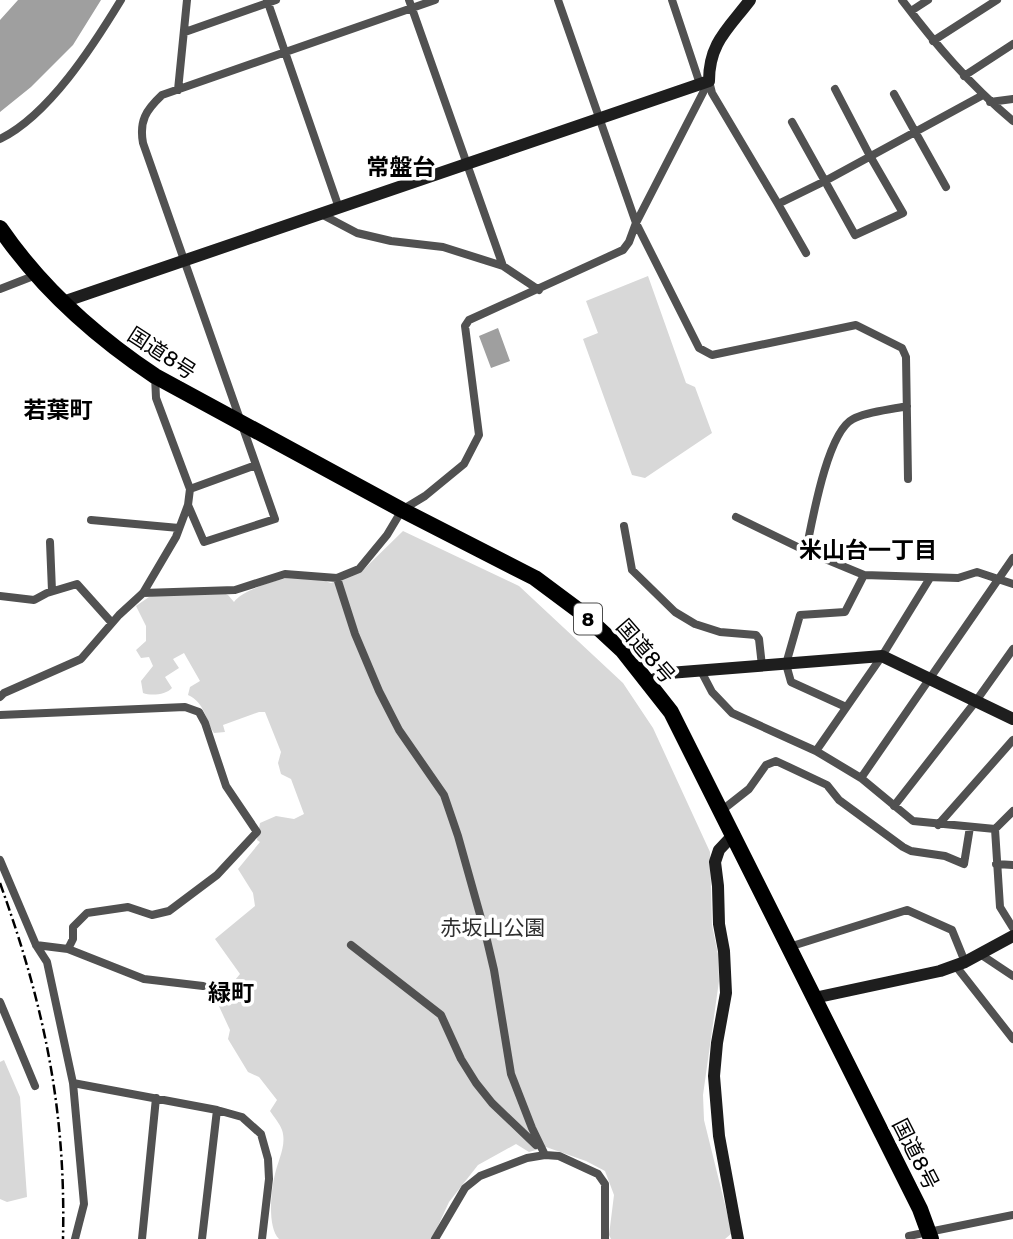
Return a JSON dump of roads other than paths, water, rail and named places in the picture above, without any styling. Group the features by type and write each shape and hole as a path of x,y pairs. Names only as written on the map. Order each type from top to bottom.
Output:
{"highway":[{"name":"国道8号","path":"0,228 36,275 119,352 155,376 243,426 536,578 582,613 623,650 671,712 920,1209 931,1239"}],"street":[{"path":"0,139 16,131 34,116 88,55 121,0"},
{"path":"178,90 187,0"},
{"path":"188,505 204,542 275,519 143,143 140,128 148,108 162,95 410,4 435,0"},
{"path":"558,0 636,223 699,348 712,355 856,325 902,348 906,357 908,479"},
{"path":"672,0 704,83 806,253"},
{"path":"143,593 235,590 285,574 337,578 359,569 387,535 402,510 425,496 464,464 480,435 465,326 469,320 623,250 704,83 709,60 718,41 750,0"},
{"path":"902,0 964,76 1013,121"},
{"path":"911,11 928,0"},
{"path":"933,41 997,0"},
{"path":"185,32 270,1 284,51 340,208"},
{"path":"410,4 503,265"},
{"path":"964,76 1013,44"},
{"path":"64,303 704,83"},
{"path":"792,122 855,235 903,213 835,89"},
{"path":"894,94 946,187"},
{"path":"778,204 983,94"},
{"path":"990,102 1013,99"},
{"path":"321,214 357,233 391,241 443,247 503,265 539,290"},
{"path":"0,289 36,275"},
{"path":"0,696 80,659 143,593 179,528 188,505 190,489 156,398 155,376"},
{"path":"806,551 820,487 841,428 854,418 907,407"},
{"path":"190,489 256,465"},
{"path":"736,517 864,575 958,578 977,572 1013,584"},
{"path":"91,520 179,528"},
{"path":"624,526 632,570 675,612 695,624 720,632 756,635 759,639 762,666"},
{"path":"50,542 52,591"},
{"path":"861,778 1013,558"},
{"path":"846,707 791,682 786,664 800,615 845,612 864,575"},
{"path":"337,578 355,634 379,691 399,730 444,795 489,948 511,1074 531,1128 545,1155"},
{"path":"816,751 930,578"},
{"path":"0,596 34,600 52,591 77,584 112,623"},
{"path":"894,806 1013,649"},
{"path":"648,682 668,673 881,656 1013,719"},
{"path":"701,670 712,692 732,713 816,751 861,778 913,821 995,829"},
{"path":"0,715 185,707 199,712 226,786 257,832 217,875 169,911 152,915 128,907 87,914 73,927 73,939 68,949"},
{"path":"937,825 1013,740"},
{"path":"721,811 749,789 766,765 776,761 827,785 839,800 911,851 945,856 964,864 970,827"},
{"path":"1013,811 995,829 1000,907 1013,929"},
{"path":"734,834 719,850 715,862 726,993 717,1044 714,1086 719,1136 738,1239"},
{"path":"0,860 36,944 47,962 73,1083 84,1204 75,1239"},
{"path":"996,864 1013,865"},
{"path":"789,947 907,910 952,930 960,964 1013,1039"},
{"path":"814,998 940,971 960,964 1013,936"},
{"path":"36,944 68,949 144,979 203,986"},
{"path":"351,945 441,1014 461,1059 476,1083 545,1155"},
{"path":"980,954 1013,976"},
{"path":"0,1002 35,1086"},
{"path":"73,1083 242,1117 261,1133 268,1159 262,1239"},
{"path":"142,1239 156,1098"},
{"path":"202,1239 217,1110"},
{"path":"435,1239 465,1188 480,1176 527,1158 545,1155 559,1156 598,1174 605,1184 606,1239"},
{"path":"909,1236 1013,1215"}],"railway":[{"path":"0,883 29,972 49,1058 61,1146 63,1239"}],"district":[{"name":"常盤台","path":"401,167"},
{"name":"若葉町","path":"58,410"},
{"name":"米山台一丁目","path":"868,550"},
{"name":"緑町","path":"231,993"}],"park label":[{"name":"赤坂山公園","path":"493,927"}]}
